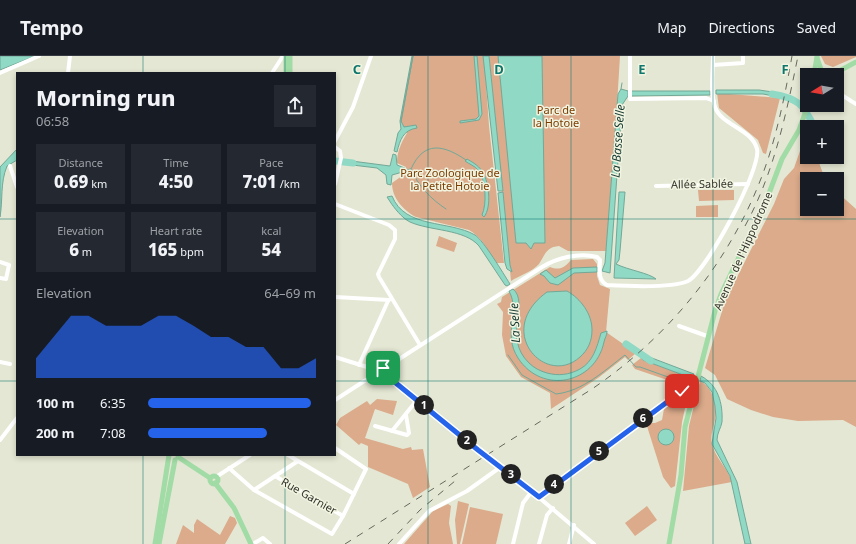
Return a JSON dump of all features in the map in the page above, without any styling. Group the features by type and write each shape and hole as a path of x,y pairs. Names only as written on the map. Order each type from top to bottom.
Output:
{"main road":[{"path":"285,56 286,72"},
{"path":"290,56 290,72"},
{"path":"817,57 822,68"},
{"path":"814,68 817,57"},
{"path":"844,68 856,62"},
{"name":"Avenue de l'Hippodrome","path":"669,544 681,475 685,427 707,336 721,294 760,215 782,159 796,135 806,112"},
{"path":"169,456 171,460 177,457"},
{"path":"155,544 169,456"},
{"path":"177,457 210,478 211,482 215,483 234,508 252,544"},
{"path":"159,544 177,457"},
{"path":"210,478 213,476 216,477 217,481 215,483"},
{"name":"Avenue de l'Hippodrome","path":"664,544 673,520"}],"street":[{"path":"0,73 39,56"},
{"path":"68,72 70,56"},
{"path":"273,72 285,56"},
{"path":"336,139 353,107 371,56"},
{"path":"630,56 630,99 706,98 714,101"},
{"path":"336,399 548,263 570,257 593,256 600,260 602,282 612,285 679,284 690,280 701,268 724,233 748,184 757,161 758,152 756,144 750,137 717,112 714,101 713,56"},
{"path":"713,65 743,64 743,56"},
{"path":"844,96 856,104"},
{"path":"336,148 340,151 341,158 336,180"},
{"path":"10,166 16,183"},
{"name":"Allée Sablée","path":"656,186 748,184"},
{"path":"336,204 389,225 395,230 395,239 378,274 390,300 420,345"},
{"path":"0,262 9,265 6,279 0,278"},
{"path":"336,297 390,300"},
{"path":"359,365 390,300"},
{"path":"679,326 707,336"},
{"path":"336,357 359,365 382,370"},
{"path":"0,362 10,364"},
{"path":"369,378 377,365 386,375 489,459 502,466 532,490 594,544"},
{"path":"539,497 676,394 682,391 693,392"},
{"path":"392,431 418,400"},
{"path":"375,426 408,434 406,415"},
{"path":"0,440 16,419"},
{"path":"229,468 254,490 332,534 343,516 366,469 336,449"},
{"path":"216,477 248,456"},
{"path":"290,456 354,494"},
{"path":"254,490 298,461"},
{"path":"399,544 429,511 467,491 502,466"},
{"name":"Rue Garnier","path":"275,476 343,516"},
{"path":"513,544 524,503 532,490"},
{"path":"539,544 547,515 552,508"},
{"path":"569,544 574,525"},
{"path":"252,544 263,538 270,544"}],"green space":[{"name":"Parc Zoologique de la Petite Hotoie","path":"412,56 484,56 489,126 504,263 496,263 478,237 469,230 416,217 407,211 396,199 392,188 392,183 406,173 406,167 397,163 397,159 403,140 407,133 401,123"},
{"name":"Parc de la Hotoie","path":"489,56 620,56 608,251 568,251 559,246 551,248 546,252 536,267 511,281"},
{"path":"821,56 856,57 833,67 825,64"},
{"path":"717,93 780,98 766,154 763,153 758,140 719,108"},
{"path":"800,151 800,164 820,164 822,172 800,172 800,216 844,216 844,198 856,209 856,427 843,420 798,421 773,417 751,410 727,399 715,375 705,368 725,301 774,204 784,179 794,168"},
{"path":"698,190 734,190 734,200 699,201"},
{"path":"718,205 718,217 696,217 696,206"},
{"path":"439,236 457,243 454,252 436,246"},
{"path":"593,259 597,264 597,276 600,285 610,289 606,332 636,353 628,360 625,357 598,378 551,409 550,393 521,377 506,356 502,335 503,312 497,304 501,302 502,297 550,267 557,269 564,266 571,260"},
{"path":"641,358 691,378 682,385 635,369 632,365"},
{"path":"700,381 711,392 715,403 715,422 711,437 713,448 732,482 683,491 689,426"},
{"path":"688,394 682,422 675,486 671,488 663,477 646,423 655,423 662,420 664,409 678,396"},
{"path":"377,399 397,401 393,415 375,409 365,438 403,449 411,447 412,450 423,449 430,487 413,498 408,484 368,467 368,446 361,443 359,445 336,425 340,418 367,401 370,405"},
{"path":"458,501 469,504 460,544 457,544 455,520"},
{"path":"448,504 451,506 449,523 453,544 404,544 433,511"},
{"path":"647,506 657,520 635,536 625,523"},
{"path":"470,507 503,514 496,544 462,544"},
{"path":"230,516 235,518 237,523 225,544 176,544 183,525 194,533 194,525 197,519 220,535"}],"water":[{"path":"0,56 35,56 0,70"},
{"path":"412,56 401,121 404,127 416,125 417,128 405,133 397,152 394,151 398,133 401,129 400,121"},
{"path":"474,56 477,56 482,114 479,120 460,123 460,121 476,119 479,116"},
{"path":"483,56 489,56 503,191 498,191"},
{"path":"498,56 542,56 545,243 534,243 531,249 526,243 516,243"},
{"path":"621,89 628,91 628,96 622,105 610,273 602,271 605,263 618,94"},
{"path":"716,90 759,90 780,93 779,97 763,94 716,94"},
{"path":"631,91 710,91 710,95 631,96"},
{"path":"16,150 16,161 7,166 5,172 2,185 0,217 0,167"},
{"path":"393,154 396,155 397,165 407,169 406,171 392,175 391,185 387,184 386,175 377,168 344,164 344,160 390,166"},
{"path":"467,159 480,169 484,175 488,187 489,201 484,217 482,215 485,205 483,180 477,169 465,161"},
{"path":"503,192 510,265 512,272 507,269 505,263 498,193"},
{"path":"619,192 625,192 619,260 616,264 656,279 614,278"},
{"path":"392,196 398,207 417,219 465,230 475,235 488,250 510,284 507,286 505,285 479,246 473,240 456,233 410,222 398,212 387,197"},
{"path":"597,267 597,272 574,273 558,285 550,283 540,274 546,270 555,278 573,268"},
{"path":"513,289 517,295 519,303 517,332 518,342 521,353 529,363 544,372 551,374 559,375 572,373 580,369 588,362 596,349 601,333 607,331 599,356 590,367 579,375 567,380 553,380 540,377 528,370 518,358 512,340 511,332 513,307 509,291"},
{"path":"567,291 577,298 588,313 592,324 591,338 589,345 580,357 567,365 553,365 540,360 530,351 525,338 525,323 532,307 547,292"},
{"path":"644,355 694,374 691,378 643,360 641,358"},
{"path":"701,376 712,384 720,401 722,408 722,422 717,440 737,482 751,544 745,544 730,476 712,444 716,418 715,406 712,392 705,383 700,381"},
{"path":"663,429 669,429 674,434 672,443 669,445 663,445 658,440 658,434"}],"waterway":[{"path":"401,122 413,56"},
{"path":"621,89 622,83"},
{"name":"La Basse Selle","path":"772,94 788,98 799,103 810,120"},
{"path":"406,170 411,169 416,160 428,149 435,148 450,151 466,160"},
{"name":"La Selle","path":"336,161 353,163"},
{"path":"411,169 417,181 426,192 446,209"},
{"name":"La Selle","path":"626,344 651,361"},
{"path":"508,355 522,375 556,394 584,385 625,355 636,367 640,367 682,382"}],"railway":[{"path":"345,544 592,389 622,367 676,316 700,288 721,257 740,225 756,191 776,132 792,56"},
{"path":"745,226 764,185 778,143 798,56"},
{"path":"388,544 420,510 455,481"}],"route":[{"path":"383,368 386,375 489,459 502,466 539,497 546,490 663,403 682,391"}]}
